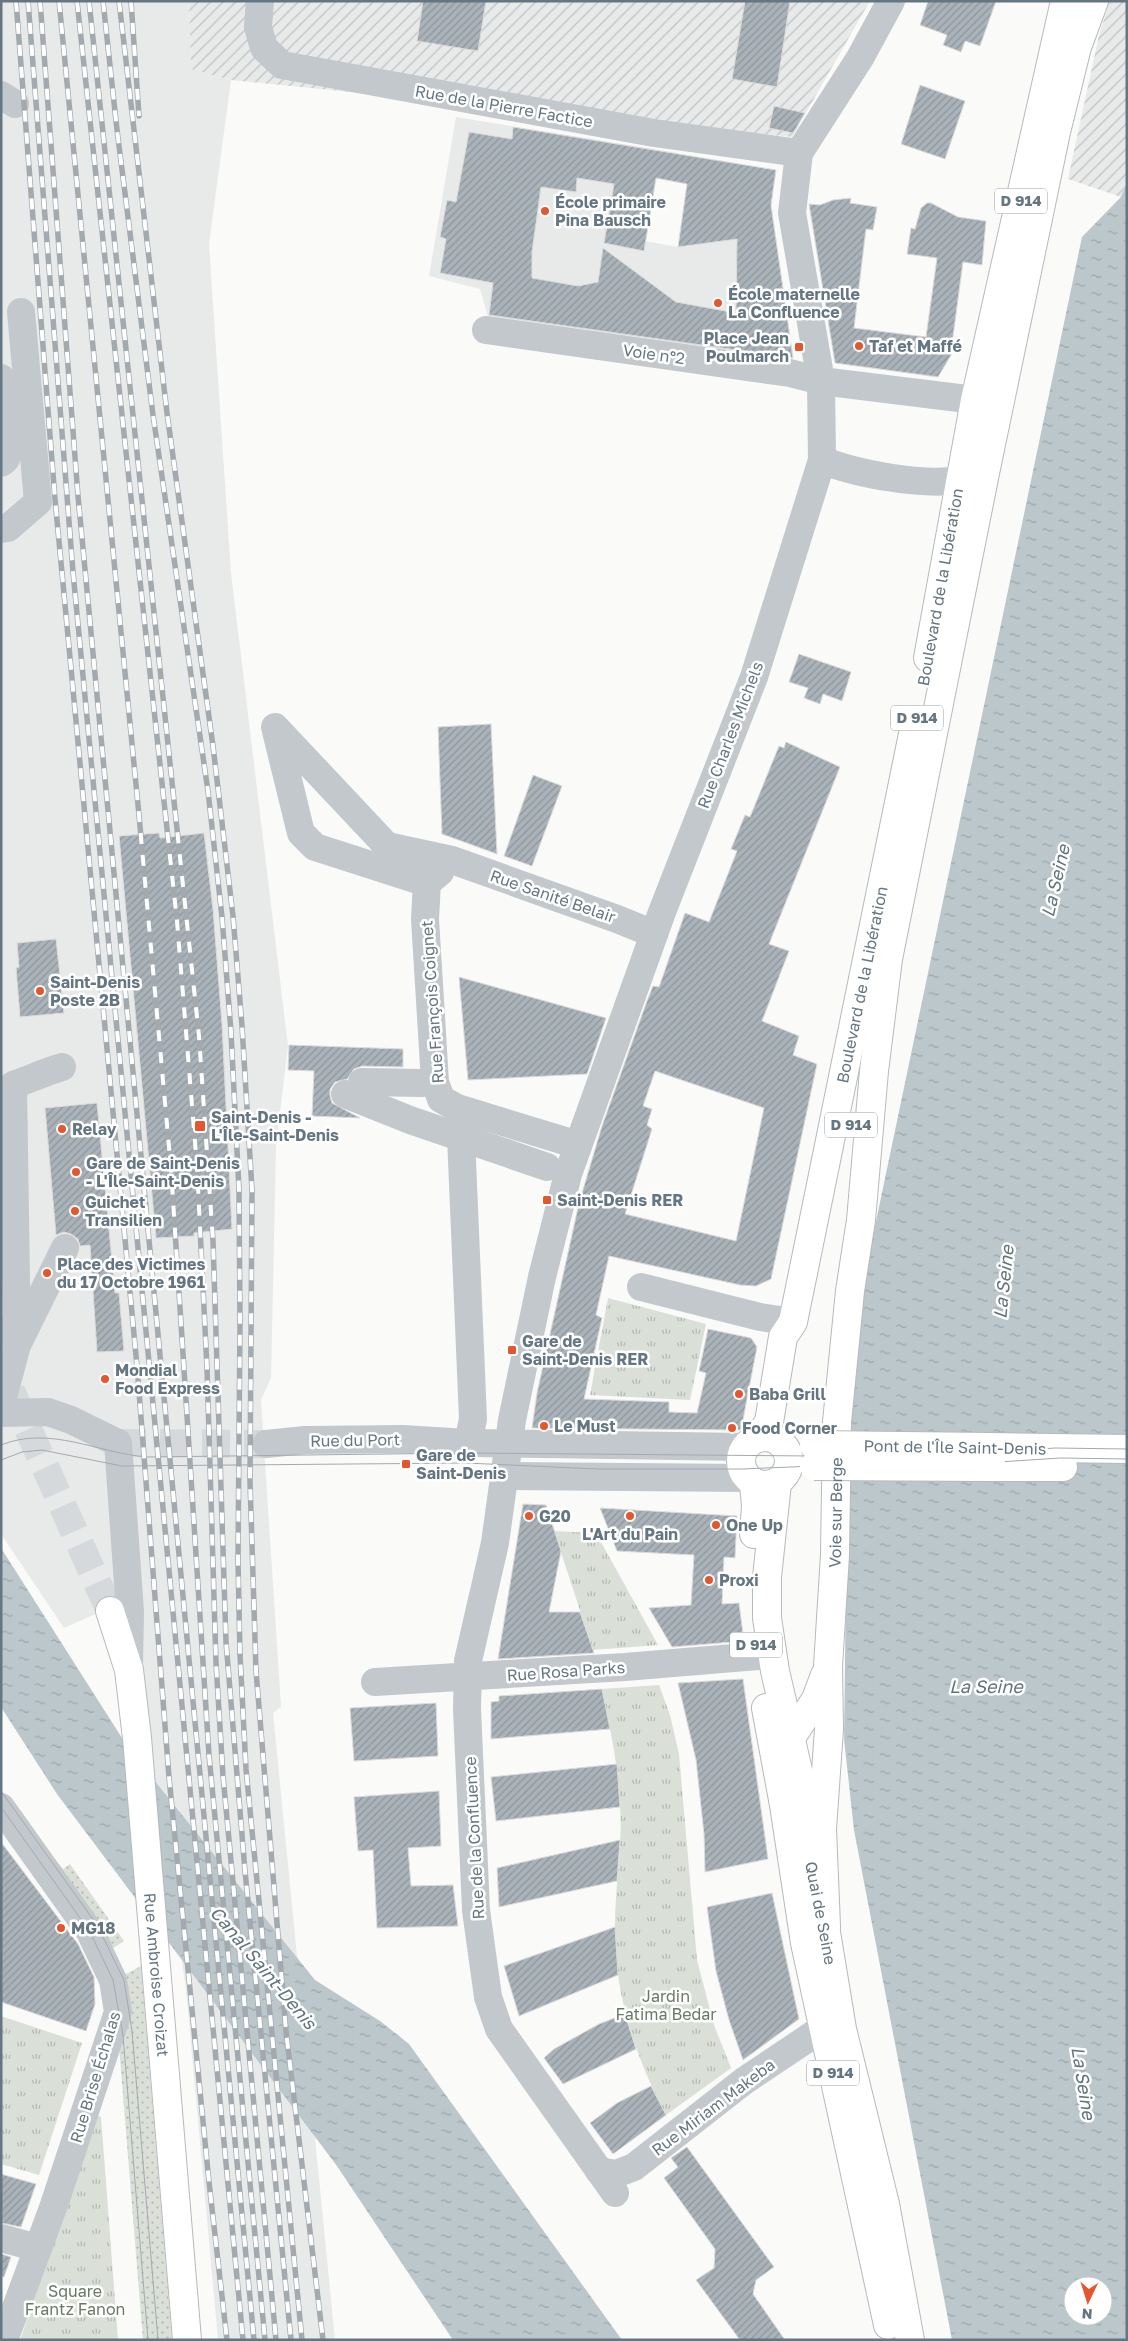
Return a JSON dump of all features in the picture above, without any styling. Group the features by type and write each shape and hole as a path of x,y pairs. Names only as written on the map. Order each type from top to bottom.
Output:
{"main road":[{"name":"Boulevard de la Libération","path":"776,1460 769,1422 783,1337 793,1322 917,719 954,512 947,481 975,400 1065,1"},
{"name":"Boulevard de la Libération","path":"874,1072 888,959 985,472 1056,132 1077,47 1094,1"},
{"path":"975,400 997,419"},
{"name":"D 914","path":"845,1068 852,1122 867,1160"},
{"name":"D 914","path":"822,1176 852,1122 874,1072"},
{"name":"Voie sur Berge","path":"826,1926 817,1863 822,1829 829,1729 828,1666 835,1555 837,1422 844,1346 867,1160 874,1072"},
{"name":"Pont de l'Île Saint-Denis","path":"776,1460 1127,1448"},
{"name":"Pont de l'Île Saint-Denis","path":"776,1460 1127,1467"},
{"name":"Quai de Seine","path":"776,1460 756,1506 752,1569 753,1614 758,1656 784,1805 805,1943 891,2340"},
{"name":"Quai de Seine","path":"776,1460 767,1577 767,1618 775,1671 817,1863"},
{"name":"Rue Ambroise Croizat","path":"110,1611 129,1670 159,1988 187,2340"},
{"path":"784,1805 786,1760 791,1738 816,1699 828,1666"},
{"name":"Quai de Seine","path":"826,1926 842,2028 885,2204 910,2340"}],"street":[{"name":"Rue de la Pierre Factice","path":"260,1 258,27 264,48 282,65 654,133 799,154"},
{"name":"Rue Charles Michels","path":"506,1476 509,1444 542,1277 568,1174 654,934 754,677 822,460 821,381 792,213 799,154 860,58 891,1"},
{"path":"1,529 8,528 38,502 21,312"},
{"name":"Voie n°2","path":"486,330 790,373 821,381"},
{"path":"1,378 8,450 6,459 1,463"},
{"path":"821,381 975,400"},
{"path":"822,460 843,469 947,481 985,472"},
{"name":"Rue Sanité Belair","path":"427,882 315,847 301,833 275,727 387,846 452,860 617,918 654,934"},
{"path":"427,882 452,860"},
{"name":"Rue François Coignet","path":"427,882 425,919 435,1082 441,1099 457,1108 578,1145"},
{"path":"17,1344 7,1088 58,1074"},
{"path":"410,1120 414,1083 353,1088 410,1120 547,1167"},
{"path":"461,1137 477,1427"},
{"path":"1,1405 17,1344 65,1248"},
{"path":"641,1286 760,1317 793,1322"},
{"path":"1,1307 17,1344"},
{"path":"1,1413 48,1412 71,1420 118,1444 130,1612 129,1670"},
{"name":"Rue du Port","path":"266,1444 305,1440 403,1439 477,1427 509,1444 776,1460"},
{"path":"506,1476 776,1460"},
{"name":"Rue de la Confluence","path":"506,1476 495,1543 468,1661 476,1910 488,1997 499,2029 615,2193"},
{"name":"Rue Rosa Parks","path":"375,1682 758,1656"},
{"name":"Rue Brise Échalas","path":"1,1807 90,1932 113,1980 118,2012 38,2248 4,2340"},
{"name":"Rue Miriam Makeba","path":"599,2171 616,2174 634,2167 768,2072 823,2028"},
{"path":"1,2238 38,2248"}],"shaded area":[{"path":"1,1 189,1 191,68 231,80 209,244 231,573 288,1046 276,1146 271,1378 261,1400 281,1707 273,1713 335,2340 218,2340 186,1989 151,1760 134,1597 64,1628 1,1534"},
{"path":"189,1 870,1 792,137 231,80 191,69"},
{"path":"1110,1 1127,1 1127,183 1121,197 1068,179 1099,35"},
{"name":"École primaire Pina Bausch","path":"456,117 678,153 673,181 656,178 645,241 678,247 775,233 793,361 488,317 480,289 429,276"}],"green space":[{"path":"608,1298 706,1324 690,1400 590,1395"},
{"path":"554,1531 596,1533 658,1645 593,1650"},
{"name":"Jardin Fatima Bedar","path":"659,1685 670,1715 679,1754 697,1960 714,2025 731,2068 666,2115 645,2070 628,2024 618,1976 615,1926 621,1820 616,1761 602,1689"},
{"path":"59,1864 63,1869 70,1864 124,1941 107,1952 52,1869"},
{"path":"141,1966 172,2340 143,2340 118,2034 117,1979"},
{"path":"1,2016 82,2043 39,2175 1,2164"},
{"name":"Square Frantz Fanon","path":"96,2115 101,2117 118,2340 20,2340"}],"water":[{"name":"La Seine","path":"1127,183 1127,2340 952,2340 854,1830 844,1739 848,1430 865,1274 1082,237 1121,197"},
{"name":"Canal Saint-Denis","path":"1,1548 129,1749 315,1980 380,2021 409,2044 622,2340 453,2340 337,2166 57,1794 1,1707"}],"building":[{"path":"423,1 486,1 478,51 417,41"},
{"path":"745,1 790,1 777,87 732,79"},
{"path":"928,1 996,1 980,46 965,41 961,52 943,45 947,35 920,25"},
{"path":"920,85 965,101 945,159 901,144"},
{"path":"774,106 805,113 793,133 769,128"},
{"name":"École primaire Pina Bausch","path":"513,127 776,170 771,205 793,358 489,315 493,283 440,273 446,239 440,237 447,200 456,202 469,132 512,139","holes":["577,178 614,184 604,243 644,251 656,178 687,184 678,247 737,239 736,313 676,302 603,248 598,282 578,286 532,278 532,252 541,187 576,192"]},
{"path":"851,198 850,203 877,207 873,230 866,229 854,328 926,337 937,258 907,254 911,228 915,229 921,208 927,203 931,203 958,217 986,221 982,265 963,262 952,344 957,345 938,377 835,363 809,204 820,205 833,200"},
{"path":"799,654 851,672 842,701 823,694 820,704 804,698 808,688 789,682"},
{"path":"491,724 497,854 442,834 438,727"},
{"path":"786,742 840,767 769,944 789,951 762,1021 799,1036 793,1055 817,1064 771,1279 756,1286 740,1285 609,1256 596,1315 602,1318 584,1399 669,1402 669,1412 697,1413 706,1373 699,1371 708,1329 751,1338 757,1347 741,1430 532,1428 537,1393 579,1203 602,1126 647,1001 653,986 659,987 685,913 709,922 737,851 731,849 745,815 750,817 779,746 784,748","holes":["655,1071 764,1108 736,1241 625,1214 652,1129 647,1125 652,1109 643,1106"]},
{"path":"533,775 562,786 532,866 504,856"},
{"path":"159,833 160,838 204,833 213,909 222,1024 232,1229 194,1233 194,1236 156,1238 119,836"},
{"name":"Saint-Denis Poste 2B","path":"56,939 64,1013 20,1017 16,968 19,967 17,943"},
{"path":"459,977 606,1018 587,1074 468,1080"},
{"path":"289,1045 403,1049 403,1067 362,1066 354,1069 347,1079 335,1082 330,1089 332,1103 360,1118 312,1116 314,1071 288,1070"},
{"name":"Gare de Saint-Denis - L'Île-Saint-Denis","path":"97,1103 115,1293 119,1293 124,1351 97,1352 90,1245 80,1246 78,1239 71,1234 64,1232 56,1235 45,1108"},
{"path":"523,1504 546,1505 561,1551 549,1612 580,1612 594,1653 498,1659"},
{"path":"600,1508 737,1516 735,1558 724,1557 722,1604 739,1603 744,1641 672,1647 649,1608 691,1605 694,1555 617,1551"},
{"path":"743,1679 768,1859 705,1872 704,1834 696,1760 678,1683"},
{"path":"602,1689 610,1729 491,1739 491,1702 499,1701 499,1696"},
{"path":"436,1703 438,1756 354,1761 350,1708"},
{"path":"617,1764 620,1807 496,1821 491,1777"},
{"path":"439,1791 441,1846 408,1848 411,1886 453,1885 458,1926 377,1928 373,1850 358,1851 354,1797"},
{"path":"620,1840 617,1881 499,1907 497,1868"},
{"path":"1,1842 78,1944 94,1977 95,2004 86,2031 1,2002"},
{"path":"772,1893 799,2019 743,2060 729,2020 716,1971 707,1907"},
{"path":"615,1927 618,1975 519,2016 504,1966"},
{"path":"625,2014 636,2049 563,2084 544,2058 554,2049 599,2024"},
{"path":"651,2086 666,2115 613,2154 590,2123 617,2103"},
{"path":"687,2147 774,2267 756,2280 753,2294 785,2340 740,2340 696,2280 714,2268 715,2249 664,2178 678,2167 671,2158"},
{"path":"1,2174 36,2184 21,2227 1,2223"},
{"path":"1,2254 11,2257 4,2277 1,2276"}],"tunnel":[{"path":"11,1391 110,1611"},
{"path":"118,1443 266,1444"}],"tram line":[{"path":"1,1445 37,1438 56,1439 128,1455 147,1457 467,1453 925,1457 1055,1448 1127,1449"},
{"path":"1,1460 22,1452 42,1450 122,1466 466,1463 597,1469 742,1469 814,1466 922,1467 1060,1458 1127,1459"},
{"path":"1,1791 97,1925 124,1980 132,2031 158,2340"},
{"path":"1,1807 90,1932 113,1980 123,2035 148,2340"}],"railway":[{"path":"16,1 55,499 137,1366 169,1777 209,2182 227,2340"},
{"path":"28,1 73,572 243,2340"},
{"path":"40,1 78,496 254,2340"},
{"path":"59,1 139,815 171,1169 209,1755 265,2340"},
{"path":"77,1 177,921 197,1167 207,1368 216,1663 223,1776 276,2340"},
{"path":"89,1 199,1036 213,1241 226,1642 245,1871 291,2340"},
{"path":"103,1 117,130 153,415 208,791 222,917 231,1032 239,1190 238,1561 240,1655 246,1769 302,2340"},
{"path":"119,1 167,413 213,746 233,916 252,1190 250,1481 256,1671 286,2031 323,2340"},
{"path":"131,1 139,116"}],"place":[{"name":"École primaire Pina Bausch","path":"545,211"},
{"name":"École maternelle La Confluence","path":"718,303"},
{"name":"Taf et Maffé","path":"859,346"},
{"name":"Place Jean Poulmarch","path":"799,347"},
{"name":"Saint-Denis Poste 2B","path":"40,991"},
{"name":"Saint-Denis - L'Île-Saint-Denis","path":"200,1126"},
{"name":"Relay","path":"62,1129"},
{"name":"Gare de Saint-Denis - L'Île-Saint-Denis","path":"76,1172"},
{"name":"Saint-Denis RER","path":"547,1200"},
{"name":"Guichet Transilien","path":"75,1211"},
{"name":"Place des Victimes du 17 Octobre 1961","path":"47,1273"},
{"name":"Gare de Saint-Denis RER","path":"512,1350"},
{"name":"Mondial Food Express","path":"105,1379"},
{"name":"Baba Grill","path":"739,1394"},
{"name":"Le Must","path":"544,1426"},
{"name":"Food Corner","path":"732,1428"},
{"name":"Gare de Saint-Denis","path":"406,1464"},
{"name":"G20","path":"529,1516"},
{"name":"L'Art du Pain","path":"630,1516"},
{"name":"One Up","path":"716,1525"},
{"name":"Proxi","path":"709,1580"},
{"name":"MG18","path":"61,1928"}]}
